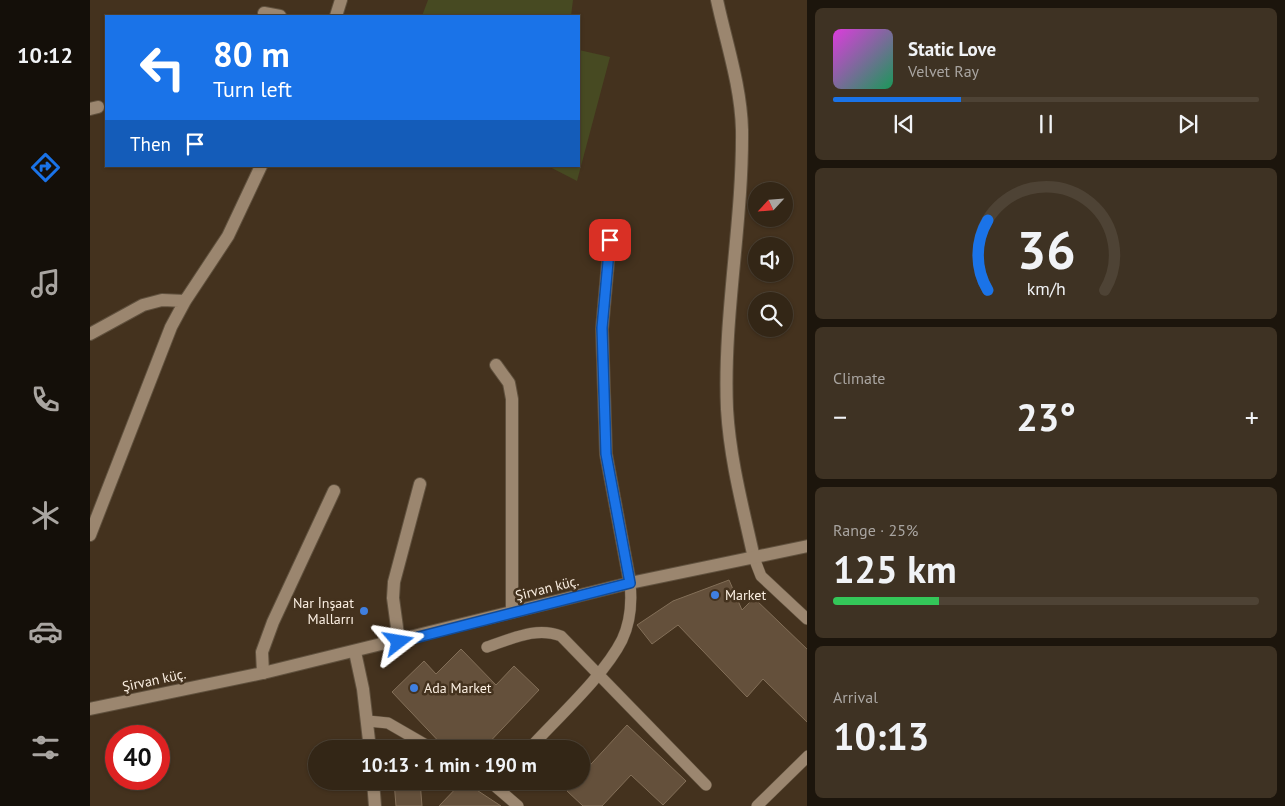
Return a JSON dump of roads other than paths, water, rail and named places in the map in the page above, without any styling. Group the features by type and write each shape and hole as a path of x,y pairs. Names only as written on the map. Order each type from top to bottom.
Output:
{"street":[{"path":"336,15 341,0"},
{"path":"717,0 735,77 742,128 727,347 727,409 733,463 754,558"},
{"path":"264,13 275,15"},
{"path":"90,535 171,326 185,301 228,236 261,167"},
{"path":"610,240 602,328 606,454 630,583"},
{"path":"90,334 143,305 162,300 185,301"},
{"path":"496,365 509,383 512,399 512,612"},
{"path":"399,642 394,582 420,484"},
{"path":"263,673 262,652 273,622 334,491"},
{"name":"Şirvan küç.","path":"90,709 399,642 630,583 807,546"},
{"path":"355,652 368,721 369,740"},
{"path":"374,790 375,806"}],"lane":[{"path":"754,558 761,576 807,619"},
{"path":"536,740 598,674 622,640 632,602 630,583"},
{"path":"488,647 534,632 549,632 561,636 706,785"},
{"path":"368,721 388,723 417,740"},
{"path":"757,806 807,757"},
{"path":"502,790 518,806"}],"place":[{"name":"Market","path":"715,595"},
{"name":"Nar İnşaat Mallarrı","path":"364,611"},
{"name":"Ada Market","path":"414,688"}]}
